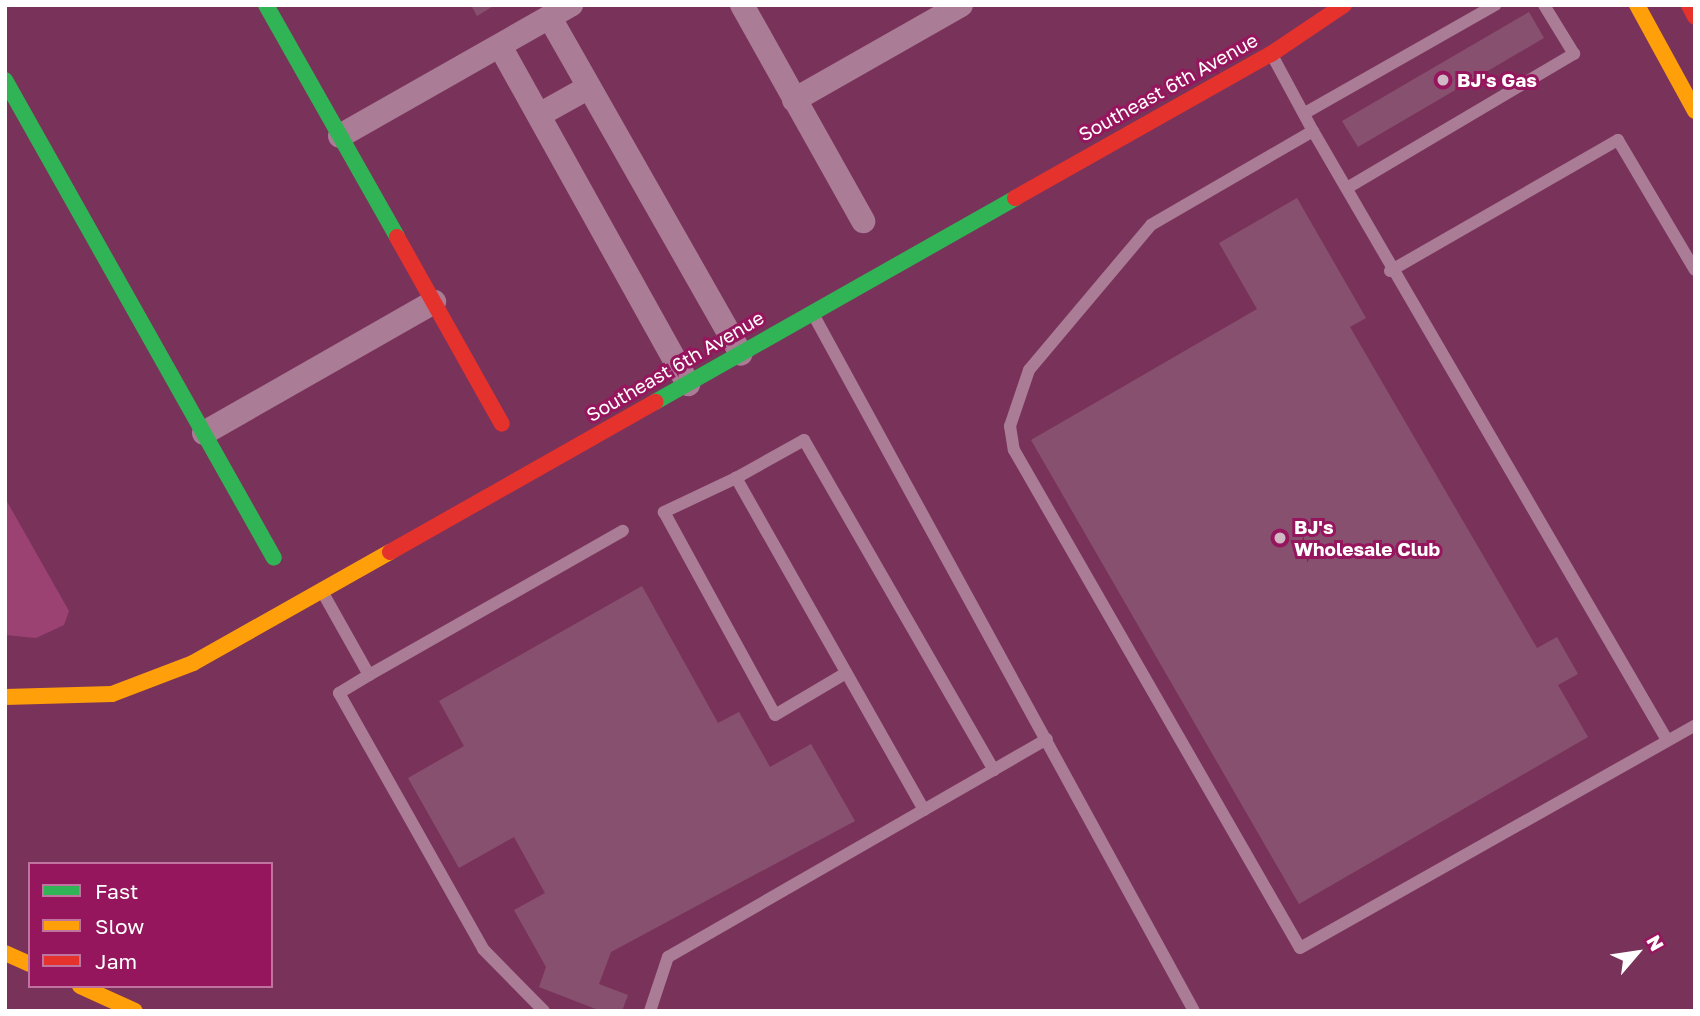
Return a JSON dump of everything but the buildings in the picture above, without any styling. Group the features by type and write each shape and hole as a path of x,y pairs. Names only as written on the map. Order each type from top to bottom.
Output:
{"main road":[{"path":"266,5 502,424"},
{"name":"Southeast 6th Avenue","path":"5,697 74,699 146,685 321,590 741,354 811,311 1271,54 1344,5"},
{"path":"1637,5 1695,111"},
{"path":"1689,5 1695,16"},
{"path":"5,80 274,558"},
{"path":"5,953 28,963"},
{"path":"84,988 135,1011"}],"street":[{"path":"742,5 863,221"},
{"path":"794,100 961,5"},
{"path":"340,136 560,12 589,87 741,354"},
{"path":"500,46 688,384"},
{"path":"539,114 589,87"},
{"path":"204,433 434,302"}],"lane":[{"path":"1305,113 1495,5"},
{"path":"1346,188 1574,54 1544,5"},
{"path":"1271,54 1390,271 1667,740"},
{"path":"1314,131 1151,225 1029,370 1010,426 1014,450 1300,947 1695,725"},
{"path":"1390,271 1618,140 1695,270"},
{"path":"811,311 1195,1011"},
{"path":"846,673 775,715 664,512 736,478 804,440 994,769"},
{"path":"736,478 924,810"},
{"path":"544,1011 482,949 339,693 623,531"},
{"path":"321,590 369,675"},
{"path":"650,1011 668,957 1047,739"}],"shaded area":[{"path":"5,498 69,611 64,625 36,638 5,635"}],"traffic: fast":[{"path":"266,5 397,237"},
{"path":"5,80 274,558"},
{"path":"655,402 1015,198"}],"traffic: slow":[{"path":"1637,5 1695,111"},
{"path":"5,697 112,694 193,663 390,552"},
{"path":"5,953 28,963"},
{"path":"84,988 135,1011"}],"traffic: jam":[{"path":"1015,198 1271,54 1344,5"},
{"path":"1689,5 1695,17"},
{"path":"397,237 502,424"},
{"path":"390,552 655,402"}],"place":[{"name":"BJ's Gas","path":"1443,80"},
{"name":"BJ's Wholesale Club","path":"1280,538"}]}
